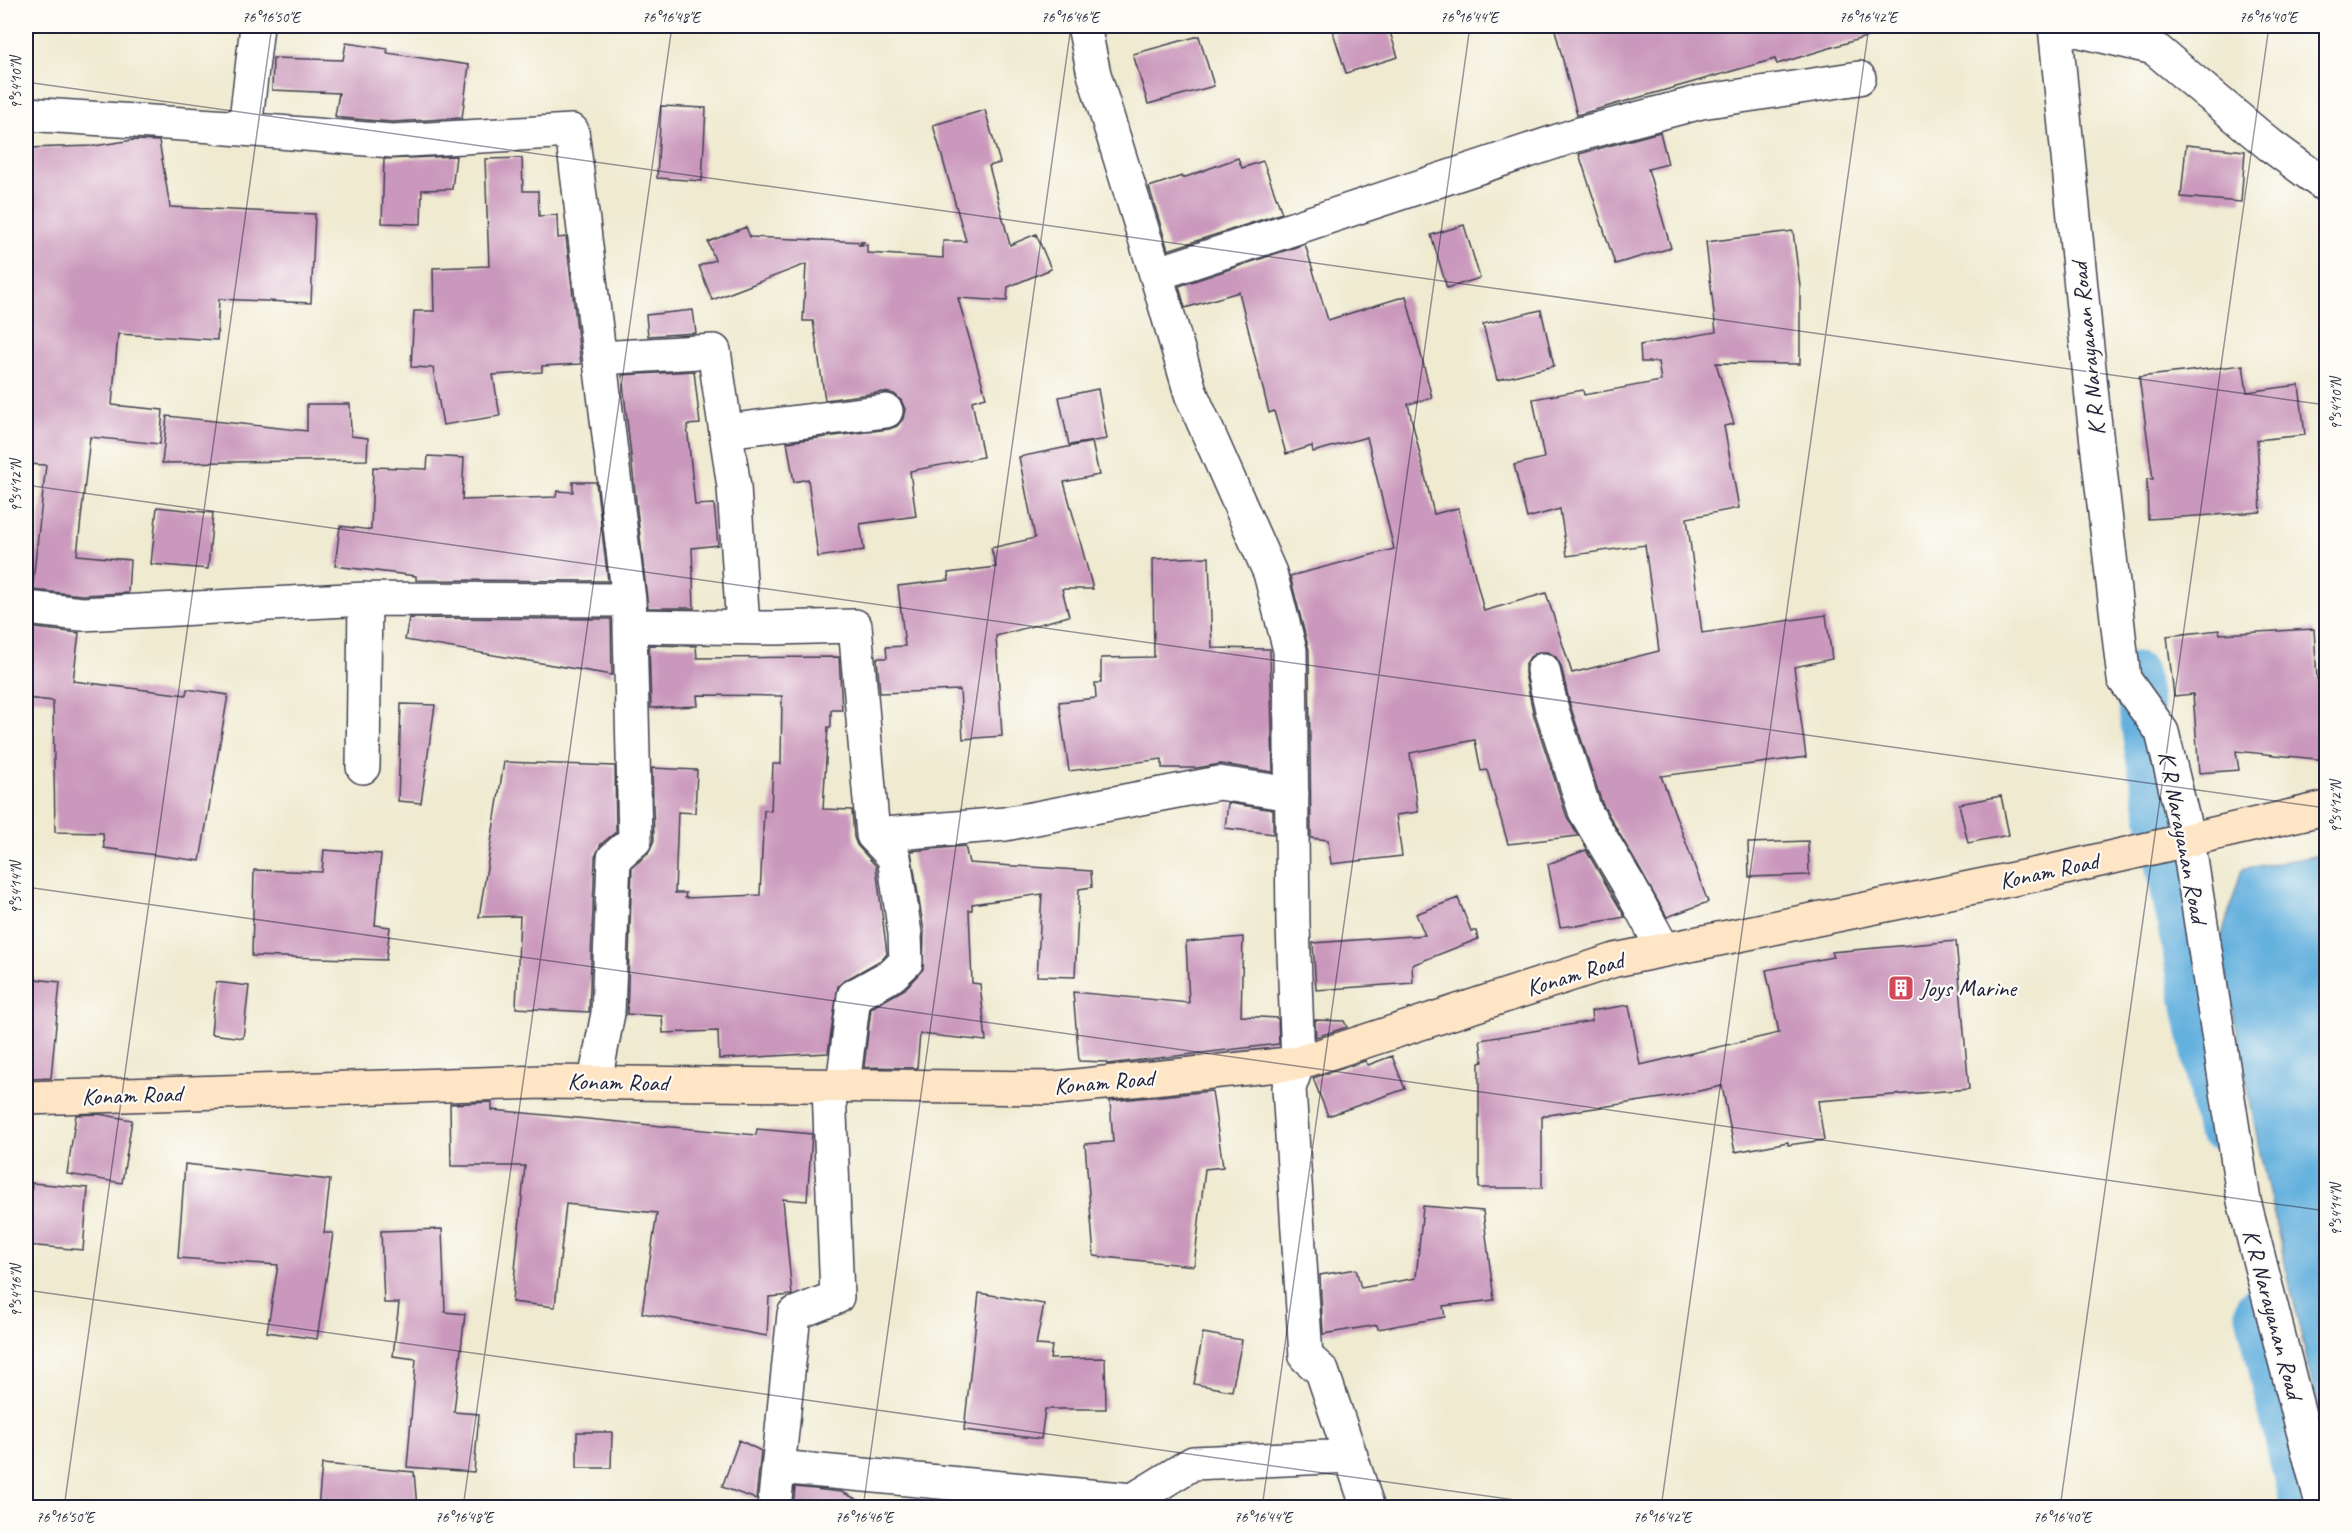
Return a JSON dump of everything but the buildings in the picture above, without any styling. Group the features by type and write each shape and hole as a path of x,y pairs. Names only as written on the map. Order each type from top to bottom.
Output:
{"street":[{"path":"215,127 245,128 256,26"},
{"path":"1084,26 1094,74 1191,394 1270,573 1290,650 1293,925 1298,1064 1289,1088 1306,1357 1322,1371 1368,1508"},
{"path":"2057,26 2154,48 2270,146 2326,186"},
{"name":"K R Narayanan Road","path":"2057,26 2093,408 2124,679 2162,732 2186,840 2244,1201 2324,1508"},
{"path":"1156,274 1576,135 1701,102 1859,78"},
{"path":"26,114 392,141 572,131 629,613 635,840 614,858 608,1013 595,1081"},
{"path":"600,358 714,351 734,487 743,627"},
{"path":"726,431 885,411"},
{"path":"363,767 365,599"},
{"path":"26,608 82,614 138,613 365,599 629,613 743,627 855,626 873,836 894,857 905,934 906,962 892,975 854,996 836,1086 837,1297 794,1314 774,1508"},
{"path":"1543,670 1552,710 1585,811 1664,950"},
{"path":"873,836 1005,824 1219,783 1292,794"},
{"name":"Konam Road","path":"26,1098 595,1081 1056,1088 1298,1064 1615,960 2154,849 2326,808"},
{"path":"778,1467 1133,1500 1193,1463 1351,1456"}],"water":[{"path":"2326,854 2326,1445 2259,1148 2220,942 2242,869"}],"waterway":[{"path":"2136,675 2147,751 2218,1127"},
{"path":"2257,1309 2303,1508"}],"place":[{"name":"Joys Marine","path":"1901,988"}]}
